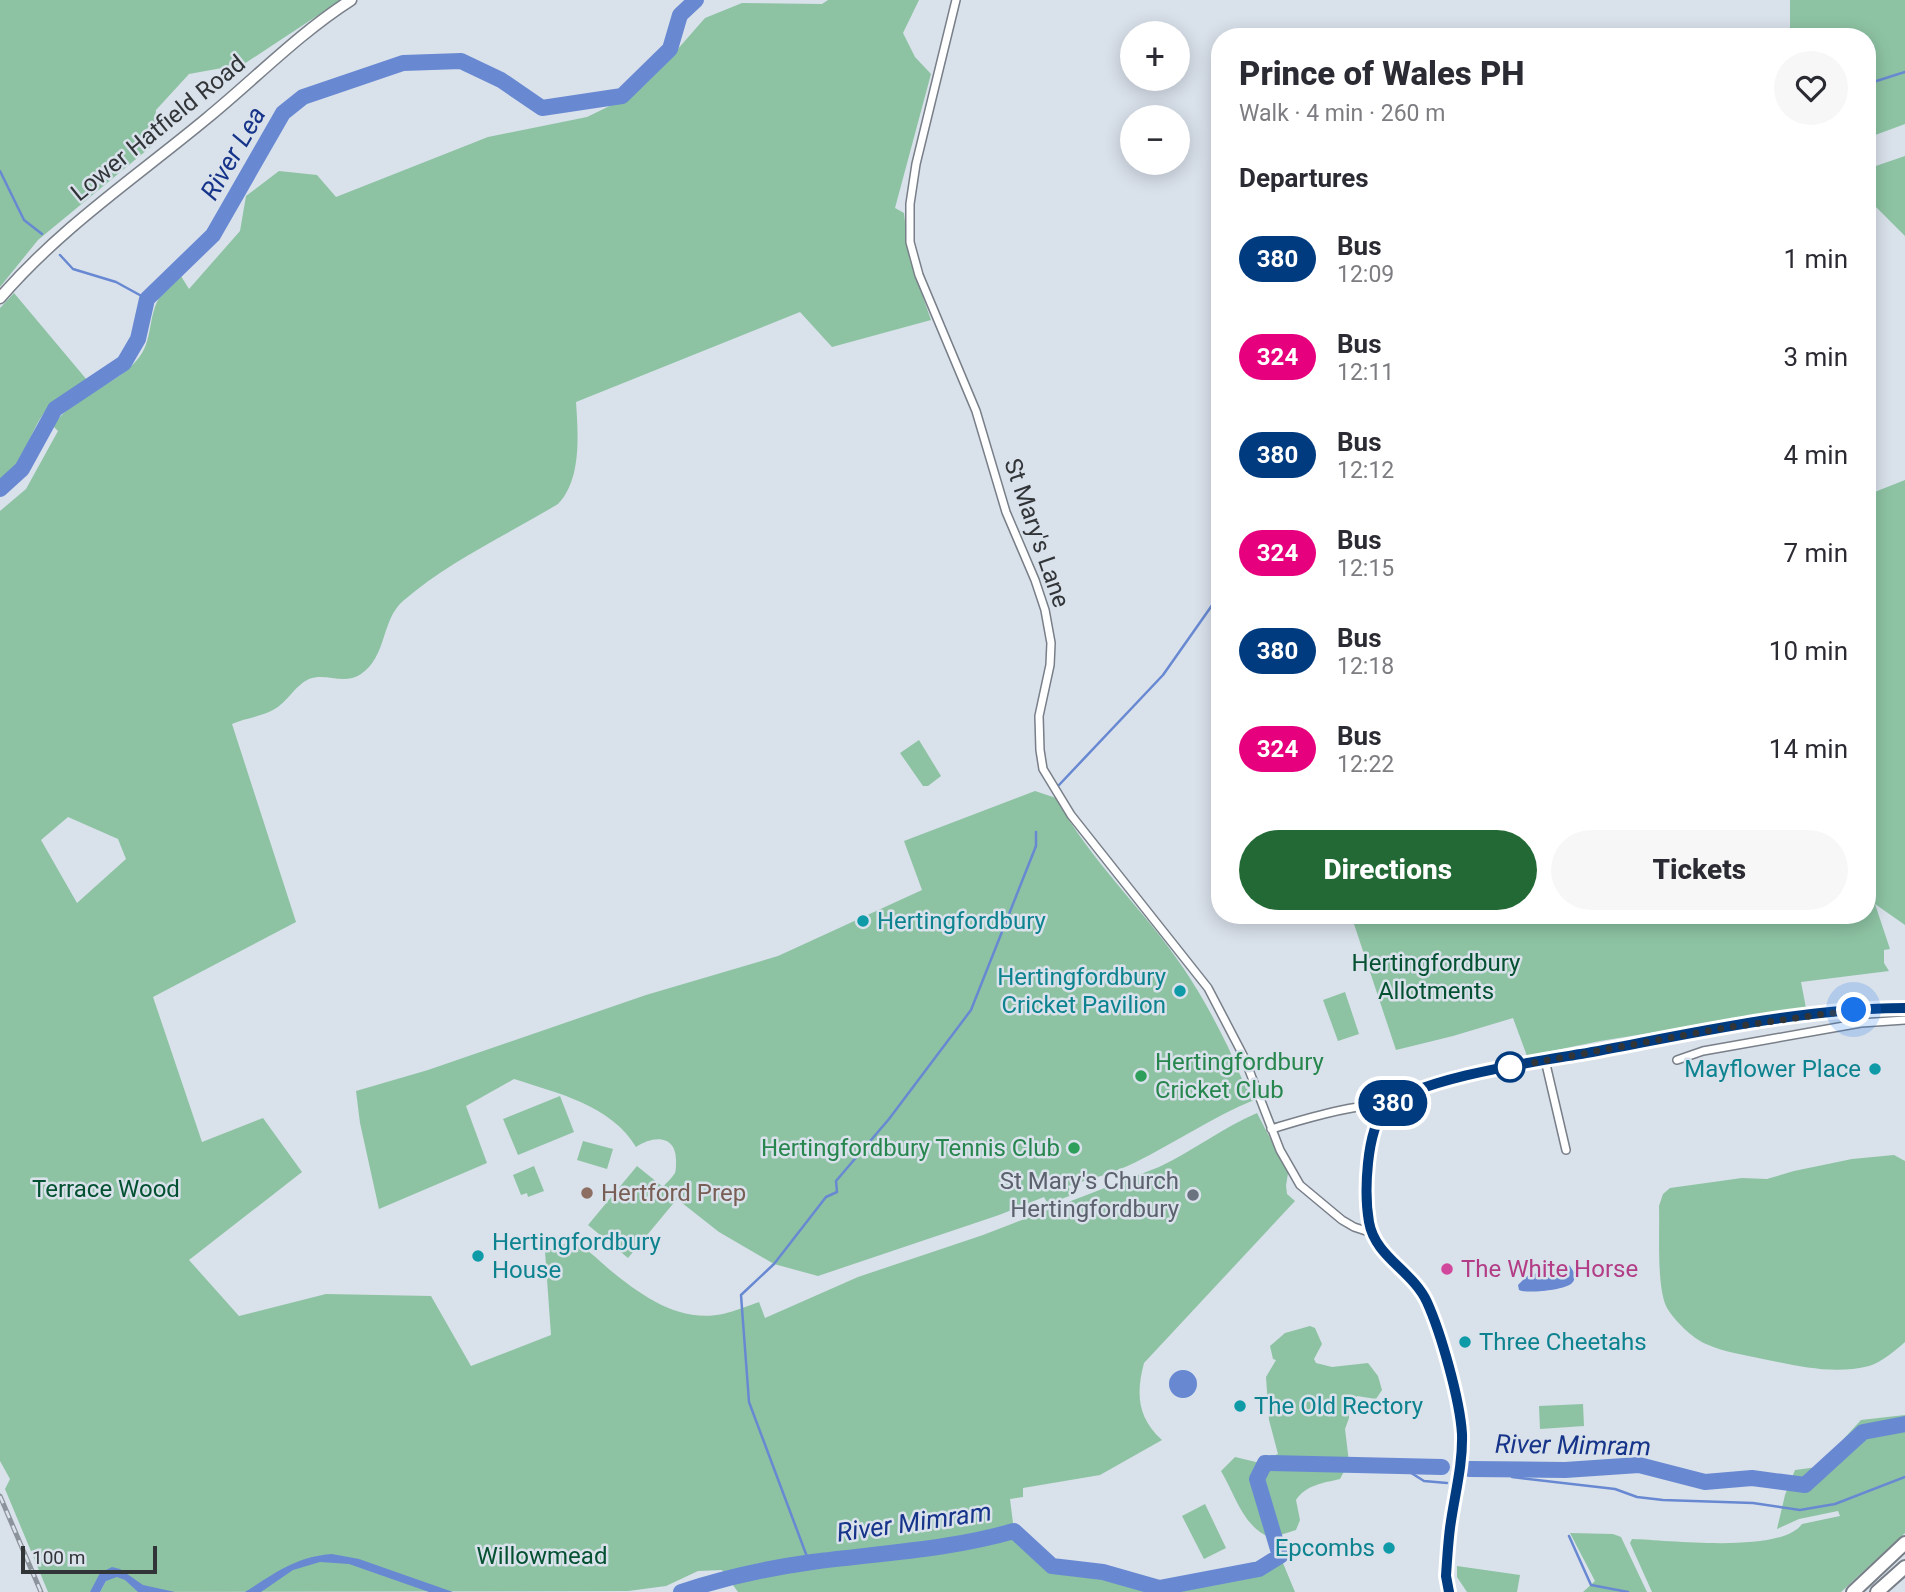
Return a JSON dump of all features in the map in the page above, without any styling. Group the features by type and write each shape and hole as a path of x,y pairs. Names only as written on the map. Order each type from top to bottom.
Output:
{"highway":[{"path":"1853,1592 1905,1543"},
{"path":"1877,1592 1905,1567"}],"main road":[{"name":"Lower Hatfield Road","path":"0,298 43,252 84,215 206,120 320,20 351,0"}],"street":[{"name":"St Mary's Lane","path":"956,0 916,164 910,204 910,242 919,275 976,411 1006,512 1045,610 1051,643 1050,665 1040,716 1040,750 1044,769 1076,821 1142,901 1208,988 1254,1080 1271,1129 1300,1185 1354,1227 1372,1233"},
{"path":"1449,1592 1446,1576 1460,1464 1460,1419 1444,1353 1427,1300 1385,1254 1372,1233 1367,1211 1368,1163 1374,1130 1386,1108 1405,1096 1441,1083 1545,1060 1779,1020 1854,1010 1905,1008"},
{"path":"1677,1060 1703,1051 1861,1023 1905,1020"},
{"path":"1545,1060 1566,1150"},
{"path":"1271,1129 1371,1105 1381,1104 1386,1108"}],"green space":[{"path":"0,0 341,0 244,64 189,74 156,110 153,145 38,240 0,287"},
{"path":"828,0 919,0 903,33 915,57 931,74 895,208 904,213 909,257 931,320 832,347 800,312 576,402 578,441 575,469 566,494 558,504 439,573 403,601 391,618 375,658 361,674 348,679 309,679 273,710 232,724 296,922 153,997 202,1142 263,1118 302,1172 189,1260 239,1316 326,1294 431,1296 471,1366 551,1335 545,1251 570,1242 587,1250 648,1298 676,1311 707,1316 723,1314 759,1302 765,1318 858,1277 983,1235 1159,1167 1257,1113 1288,1173 1287,1194 1295,1201 1144,1363 1140,1385 1143,1414 1162,1440 1100,1475 1023,1488 1023,1497 1010,1499 1014,1531 1052,1566 1098,1572 1159,1588 1259,1569 1280,1556 1295,1592 738,1592 722,1570 698,1571 666,1586 628,1591 100,1592 111,1577 90,1592 48,1592 5,1489 10,1479 0,1461 0,511 26,489 58,431 53,426 62,415 127,370 137,360 146,345 154,311 163,292 181,276 189,289 240,231 246,196 279,171 317,175 336,197 488,137 587,117 626,98 676,51 705,18 742,3 822,4","holes":["68,817 118,839 126,859 77,903 41,840"]},
{"path":"1790,0 1905,0 1905,124 1876,135 1876,28 1790,28"},
{"path":"1905,156 1905,236 1876,207 1876,166"},
{"path":"14,293 87,380 47,409 16,466 0,482 0,308"},
{"path":"1905,480 1905,925 1876,905 1876,491"},
{"path":"919,740 941,776 928,786 923,786 900,753"},
{"path":"1035,791 1056,798 1085,843 1184,969 1213,1017 1254,1100 1126,1167 1068,1186 1072,1195 1048,1204 1044,1197 999,1215 818,1276 774,1264 719,1232 677,1199 628,1258 588,1225 637,1166 663,1187 675,1172 673,1147 669,1142 657,1139 636,1147 612,1121 582,1102 514,1079 466,1106 487,1163 379,1209 360,1123 356,1091 428,1070 646,995 778,956 922,890 904,841"},
{"name":"Hertingfordbury Allotments","path":"1876,907 1890,949 1884,950 1884,963 1889,971 1801,982 1806,1008 1600,1041 1527,1056 1513,1018 1396,1050 1354,924 1876,924"},
{"path":"1345,992 1359,1034 1338,1041 1323,1000"},
{"path":"560,1096 574,1132 518,1155 503,1119"},
{"path":"583,1141 613,1149 607,1169 577,1160"},
{"path":"1894,1155 1905,1161 1905,1342 1888,1356 1869,1366 1829,1370 1734,1353 1701,1341 1679,1324 1670,1313 1661,1287 1659,1206 1663,1194 1670,1188 1742,1178 1767,1179 1852,1159"},
{"path":"534,1166 544,1191 528,1197 527,1193 521,1195 513,1175"},
{"path":"1310,1326 1315,1328 1322,1344 1314,1359 1316,1363 1332,1367 1368,1363 1378,1376 1382,1390 1376,1399 1357,1396 1349,1405 1349,1418 1345,1429 1349,1462 1340,1479 1315,1485 1300,1495 1296,1500 1300,1520 1296,1530 1271,1538 1261,1533 1246,1518 1221,1471 1235,1457 1256,1462 1278,1454 1269,1420 1266,1377 1276,1360 1273,1359 1270,1346 1285,1333"},
{"path":"1583,1404 1584,1426 1540,1429 1539,1406"},
{"path":"1905,1415 1905,1533 1841,1592 1652,1592 1630,1543 1632,1539 1696,1543 1748,1542 1772,1539 1790,1533 1802,1524 1840,1516 1838,1511 1799,1519 1777,1529 1785,1495 1795,1470 1818,1467 1861,1420"},
{"path":"1205,1504 1226,1548 1204,1559 1182,1516"},
{"path":"1570,1533 1613,1534 1621,1537 1647,1592 1583,1592 1595,1581"},
{"path":"1457,1566 1520,1575 1517,1592 1467,1592 1457,1577"}],"water":[{"path":"1566,1264 1575,1274 1571,1284 1545,1291 1519,1290 1518,1285 1527,1276"},
{"path":"1183,1370 1193,1374 1197,1384 1193,1394 1183,1398 1173,1394 1169,1384 1173,1374"},
{"path":"332,1554 359,1559 453,1592 429,1592 349,1564 320,1562 293,1570 261,1592 245,1592 296,1562"},
{"path":"112,1567 120,1569 143,1585 175,1592 138,1592 125,1580 117,1577 106,1581 100,1592 90,1592 100,1573"}],"waterway":[{"name":"River Lea","path":"0,489 22,469 55,409 124,363 138,339 147,299 213,235 283,113 303,97 403,63 461,61 501,80 542,108 622,96 670,49 680,15 696,0"},
{"path":"1876,81 1905,72"},
{"path":"0,171 24,220 42,234"},
{"path":"60,255 73,269 116,282 147,299"},
{"path":"1059,785 1163,675 1211,607"},
{"path":"809,1562 749,1402 741,1295 774,1264 826,1197 837,1192 836,1181 889,1119 971,1010 1036,846 1036,832"},
{"name":"River Mimram","path":"1469,1469 1565,1470 1639,1465 1705,1482 1752,1478 1805,1485 1863,1432 1905,1424"},
{"name":"River Mimram","path":"681,1592 779,1567 939,1547 1014,1531 1052,1566 1103,1572 1159,1588 1259,1569 1280,1556 1257,1479 1265,1463 1442,1467"},
{"path":"1400,1466 1424,1481 1447,1483"},
{"path":"1512,1477 1615,1489 1637,1497 1663,1500 1753,1503 1800,1510 1835,1504 1905,1477"},
{"path":"1569,1536 1591,1585 1628,1592"}],"railway":[{"path":"0,1496 41,1592"}],"bus line":[{"name":"380","path":"1449,1592 1446,1576 1462,1434 1444,1353 1427,1300 1380,1248 1369,1224 1368,1163 1374,1130 1386,1108 1422,1089 1502,1068 1779,1020 1854,1010 1905,1008"}],"place":[{"name":"Hertingfordbury","path":"863,921"},
{"name":"Hertingfordbury Cricket Pavilion","path":"1180,991"},
{"name":"Mayflower Place","path":"1875,1069"},
{"name":"Hertingfordbury Cricket Club","path":"1141,1076"},
{"name":"Hertingfordbury Tennis Club","path":"1074,1148"},
{"name":"Hertford Prep","path":"587,1193"},
{"name":"St Mary's Church Hertingfordbury","path":"1193,1195"},
{"name":"Hertingfordbury House","path":"478,1256"},
{"name":"The White Horse","path":"1447,1269"},
{"name":"Three Cheetahs","path":"1465,1342"},
{"name":"The Old Rectory","path":"1240,1406"},
{"name":"Epcombs","path":"1389,1548"}],"route":[{"path":"1510,1067 1723,1028 1854,1010"}],"park label":[{"name":"Terrace Wood","path":"106,1189"},
{"name":"Willowmead","path":"542,1556"}]}
